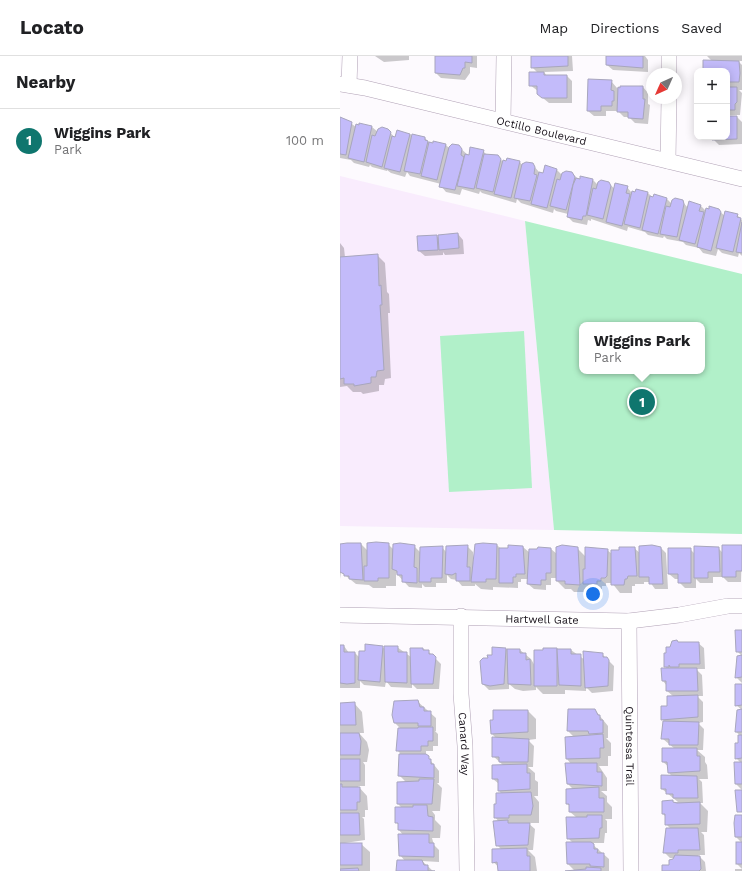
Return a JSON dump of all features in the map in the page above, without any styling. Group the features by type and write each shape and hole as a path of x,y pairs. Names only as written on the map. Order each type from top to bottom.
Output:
{"street":[{"path":"345,84 350,56"},
{"path":"503,121 504,56"},
{"path":"669,68 670,56"},
{"name":"Octillo Boulevard","path":"345,84 742,179"},
{"path":"668,161 669,104"},
{"name":"Hartwell Gate","path":"340,615 461,616 629,621 680,615 728,606 742,606"},
{"name":"Canard Way","path":"461,616 461,694 465,746 467,871"},
{"name":"Quintessa Trail","path":"629,621 631,871"}],"shaded area":[{"path":"340,176 525,221 554,530 340,526"}],"green space":[{"path":"525,221 742,274 742,534 554,530"},
{"path":"524,331 532,488 449,492 440,336"}],"building":[{"path":"435,56 472,56 472,63 465,62 465,68 463,68 460,75 435,73"},
{"path":"531,56 568,56 568,66 531,68"},
{"path":"606,56 643,56 643,68 606,65"},
{"path":"703,60 739,61 739,82 730,82 730,68 703,68"},
{"path":"529,72 544,72 544,75 567,75 567,98 542,98 537,94 537,86 529,86"},
{"path":"588,79 612,80 611,90 614,91 614,101 612,101 612,106 601,106 601,111 587,111"},
{"path":"620,86 643,86 643,99 645,99 643,119 628,118 628,112 617,112 618,87 620,88"},
{"path":"730,87 737,87 737,102 735,104 735,110 730,110"},
{"path":"730,116 737,116 737,139 730,139"},
{"path":"340,117 352,122 346,155 340,154"},
{"path":"359,123 372,126 364,162 348,158 356,124 359,125"},
{"path":"382,127 391,132 382,167 366,162 372,135 375,136 378,129"},
{"path":"397,130 410,134 400,172 384,168 392,136 395,137"},
{"path":"412,134 425,137 425,140 428,141 420,174 404,171"},
{"path":"433,141 446,144 437,180 421,176 429,142 433,143"},
{"path":"452,144 459,145 462,149 461,155 464,157 455,190 439,187 449,147"},
{"path":"470,147 484,150 474,189 457,186 465,154 469,155"},
{"path":"484,154 498,155 501,159 493,192 476,188"},
{"path":"507,158 520,161 511,198 494,194 503,160 506,161"},
{"path":"526,162 533,163 535,167 534,174 537,175 530,201 514,198 522,164"},
{"path":"545,165 557,169 547,208 531,204 539,172 543,173"},
{"path":"566,171 572,172 575,177 566,210 550,206 557,179 560,180 562,173"},
{"path":"580,176 593,179 586,216 583,216 582,220 567,217 573,185 576,178 580,179"},
{"path":"601,180 609,182 611,186 603,219 587,215 593,188 596,189 598,182"},
{"path":"615,183 628,186 626,193 630,194 622,226 606,222"},
{"path":"636,189 648,192 640,228 624,224 632,191 635,192"},
{"path":"654,194 667,198 658,234 642,230 650,196 653,197"},
{"path":"675,198 683,200 684,204 677,237 660,234 666,206 670,207 672,200"},
{"path":"689,201 701,205 699,211 704,212 695,244 679,240"},
{"path":"709,206 719,209 721,212 711,251 697,247 706,208 709,209"},
{"path":"725,211 738,214 737,217 741,218 733,252 716,248"},
{"path":"742,222 742,253 736,252"},
{"path":"458,233 459,248 439,250 438,235"},
{"path":"437,235 438,250 418,251 417,236"},
{"path":"378,254 379,286 381,285 382,305 380,305 384,370 377,371 376,377 371,377 371,383 354,386 354,384 344,384 344,378 340,379 340,257"},
{"path":"361,543 363,580 349,579 349,576 344,576 344,574 340,572 340,544"},
{"path":"367,543 389,543 389,578 378,578 378,581 364,581 364,566 367,566"},
{"path":"400,543 415,545 414,567 417,568 417,583 402,582 402,575 397,575 397,571 392,569 393,544"},
{"path":"475,544 497,544 496,579 486,579 486,582 471,582"},
{"path":"468,545 467,567 470,567 470,581 456,581 456,573 452,575 445,574 446,546"},
{"path":"508,545 523,546 525,574 516,574 516,577 513,577 513,583 499,583 499,548 508,548"},
{"path":"562,545 578,547 580,585 565,584 565,581 556,581 556,547"},
{"path":"652,545 661,547 663,584 649,584 649,577 639,577 639,546"},
{"path":"722,545 742,545 742,571 736,571 736,577 722,577"},
{"path":"443,546 442,578 431,578 431,582 419,582 420,547"},
{"path":"694,546 719,547 720,572 708,572 708,578 694,578"},
{"path":"538,547 551,548 551,573 546,573 546,580 541,580 541,585 527,584 529,549 537,549"},
{"path":"585,547 608,549 607,576 605,578 601,578 601,581 597,581 597,584 583,584"},
{"path":"619,547 635,547 637,576 628,576 627,579 625,579 624,585 611,585 611,550 619,550"},
{"path":"668,548 691,548 691,583 678,583 678,574 668,574"},
{"path":"735,630 742,630 742,652 736,652"},
{"path":"677,640 678,642 699,642 700,664 679,664 679,667 670,667 669,665 669,667 664,667 664,653 666,653 666,647 670,647 672,641"},
{"path":"365,644 383,646 380,682 358,680 359,651 365,651"},
{"path":"340,645 344,645 344,652 355,652 355,683 340,683"},
{"path":"384,646 398,646 398,652 407,652 407,683 385,682"},
{"path":"492,647 506,648 504,684 490,686 482,684 480,661 483,658 488,658 487,655 492,655"},
{"path":"410,648 423,648 423,650 429,650 429,654 433,654 436,657 433,684 411,684"},
{"path":"543,648 557,648 557,686 534,686 534,650 543,650"},
{"path":"507,649 520,649 520,653 526,653 526,660 530,659 531,685 508,684"},
{"path":"557,649 571,649 571,654 581,654 581,686 559,685"},
{"path":"583,651 603,653 603,657 607,657 609,660 608,686 585,688"},
{"path":"742,655 742,677 735,678 737,656"},
{"path":"661,668 697,668 698,691 666,691 666,681 662,681"},
{"path":"735,684 742,684 742,705 735,706"},
{"path":"698,695 698,717 661,720 661,706 667,706 667,696"},
{"path":"418,700 420,707 424,707 424,711 431,711 431,726 418,726 418,723 394,723 392,715 394,701"},
{"path":"355,702 356,725 340,725 340,703"},
{"path":"568,709 595,709 598,715 600,715 600,720 603,720 603,733 589,734 588,731 567,731"},
{"path":"742,709 742,732 735,732 737,710"},
{"path":"493,710 528,710 528,732 491,734 490,720 493,720"},
{"path":"663,721 699,722 698,745 669,745 669,739 661,739"},
{"path":"433,727 433,741 428,741 428,746 421,746 421,751 396,751 398,728"},
{"path":"340,733 359,733 361,741 360,755 340,755"},
{"path":"603,734 604,748 600,748 600,758 566,759 565,737"},
{"path":"738,735 742,735 742,758 735,759 735,743 738,743"},
{"path":"492,737 529,739 528,762 499,762 499,757 492,757"},
{"path":"662,748 697,748 697,756 700,756 700,771 668,773 667,762 662,762"},
{"path":"399,754 426,754 429,756 429,759 431,759 431,764 434,764 434,778 398,776"},
{"path":"340,759 360,759 360,781 340,781"},
{"path":"734,762 742,762 742,784 735,784"},
{"path":"565,763 597,763 597,772 602,772 602,786 567,784"},
{"path":"527,764 527,773 530,773 530,789 498,791 498,779 492,779 492,765"},
{"path":"661,775 697,776 698,798 673,798 673,794 666,794 666,789 661,789"},
{"path":"419,779 434,779 432,804 397,804 397,782 419,781"},
{"path":"340,784 342,784 342,787 360,787 360,802 357,802 357,810 340,810"},
{"path":"599,787 599,798 604,798 604,812 569,812 569,804 566,804 566,789"},
{"path":"735,790 742,790 742,812 737,812"},
{"path":"531,792 533,806 531,815 509,815 509,818 494,818 496,793"},
{"path":"673,800 673,802 677,803 700,802 700,824 665,825 665,814 662,814 662,801"},
{"path":"413,805 427,805 428,816 433,817 433,831 398,830 398,823 395,823 395,807 413,807"},
{"path":"340,813 359,813 360,835 340,835"},
{"path":"587,815 602,815 602,828 600,828 599,838 567,839 566,817 587,817"},
{"path":"735,815 742,815 742,837 735,837"},
{"path":"508,820 508,823 530,823 528,845 496,846 493,821"},
{"path":"666,828 698,828 700,850 678,850 678,853 663,853"},
{"path":"398,834 429,834 429,843 434,843 434,857 399,856"},
{"path":"566,842 591,842 594,844 594,849 598,849 597,853 604,853 604,867 590,866 590,864 567,864"},
{"path":"736,842 742,842 742,864 736,864"},
{"path":"340,843 362,843 362,865 340,865"},
{"path":"527,848 527,856 530,856 530,871 498,871 497,862 492,863 492,849"},
{"path":"675,855 700,856 701,869 699,871 662,871 662,865 669,865 669,860 673,859"},
{"path":"397,860 422,860 424,865 428,865 428,871 396,871"},
{"path":"586,867 601,868 601,871 565,871 586,869"},
{"path":"358,868 359,871 340,871 340,869"}],"place":[{"name":"Wiggins Park","path":"642,402"}]}
